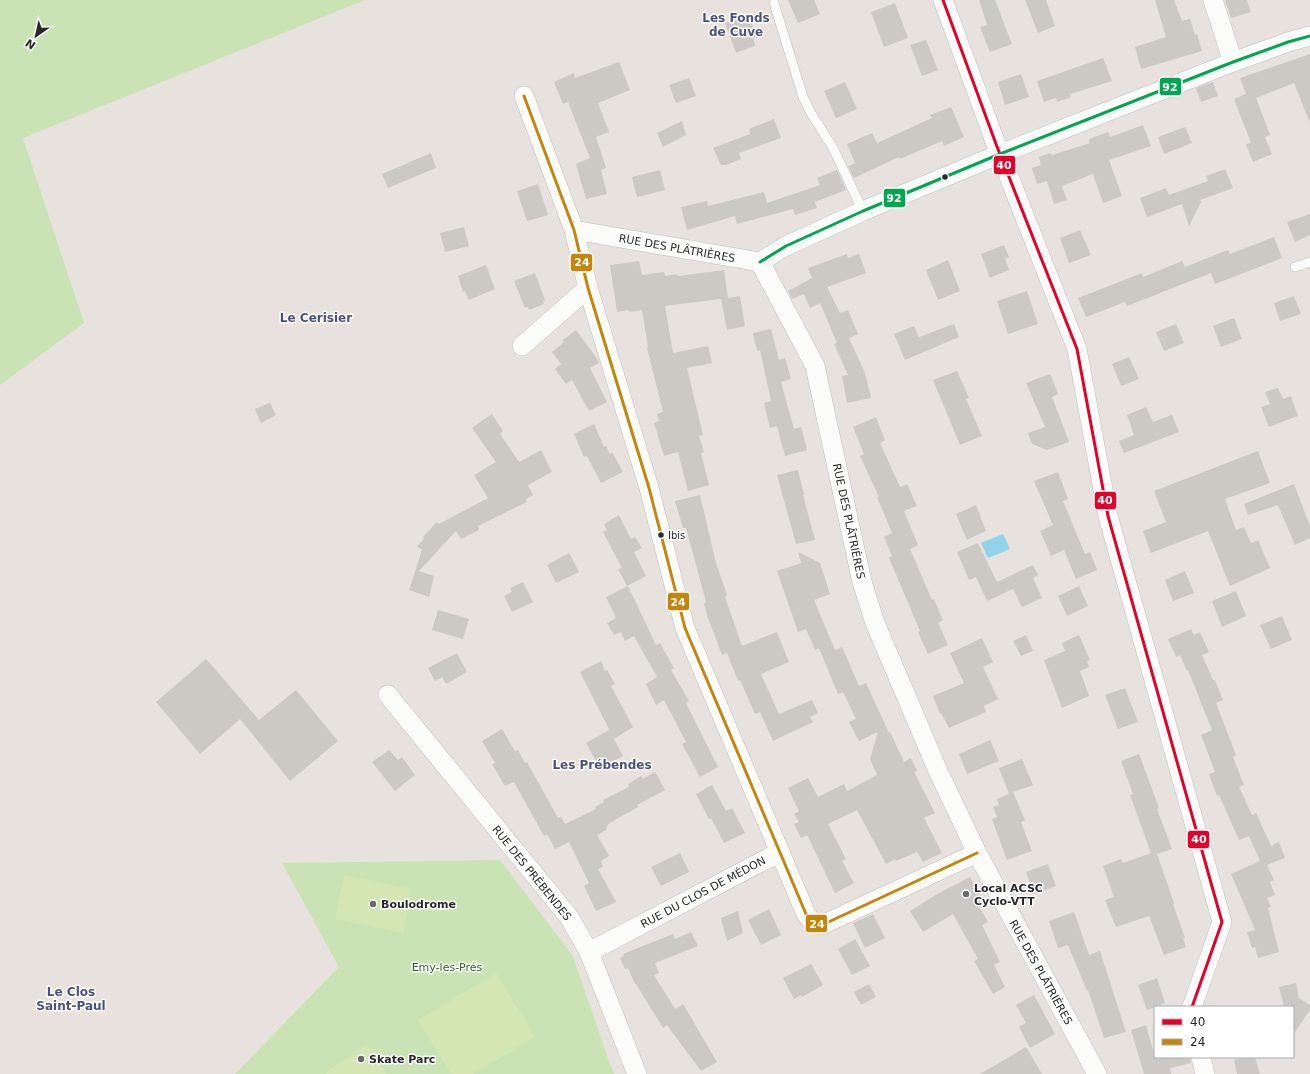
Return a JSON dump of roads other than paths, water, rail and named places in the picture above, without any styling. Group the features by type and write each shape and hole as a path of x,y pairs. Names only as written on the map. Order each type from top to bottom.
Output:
{"street":[{"path":"943,0 1000,154 1077,349 1108,516 1222,922 1192,1006"},
{"path":"1213,0 1233,62"},
{"path":"760,262 786,246 1000,154 1233,62 1288,42 1310,36"},
{"path":"524,96 574,230 588,288 650,488 685,628 780,852"},
{"name":"RUE DES PLÂTRIÈRES","path":"574,230 760,262 815,366 862,582 875,623 938,771 976,853 1097,1074"},
{"path":"522,346 588,288"},
{"name":"RUE DES PRÉBENDES","path":"388,695 569,918 589,952 637,1074"},
{"name":"RUE DU CLOS DE MÉDON","path":"589,952 780,852 806,914 813,923 822,925 976,853"},
{"path":"1201,1058 1204,1074"}],"lane":[{"path":"774,3 803,97 811,113 833,148 864,212"},
{"path":"1295,267 1310,262"}],"water":[{"path":"1003,534 1010,549 988,558 981,543"}],"place":[{"name":"Ibis","path":"661,535"},
{"name":"Local ACSC Cyclo-VTT","path":"966,894"},
{"name":"Boulodrome","path":"373,904"},
{"name":"Skate Parc","path":"361,1059"}],"district":[{"name":"Les Fonds de Cuve","path":"736,25"},
{"name":"Le Cerisier","path":"316,318"},
{"name":"Les Prébendes","path":"602,765"},
{"name":"Le Clos Saint-Paul","path":"71,999"}],"park label":[{"name":"Emy-les-Prés","path":"447,967"}]}
